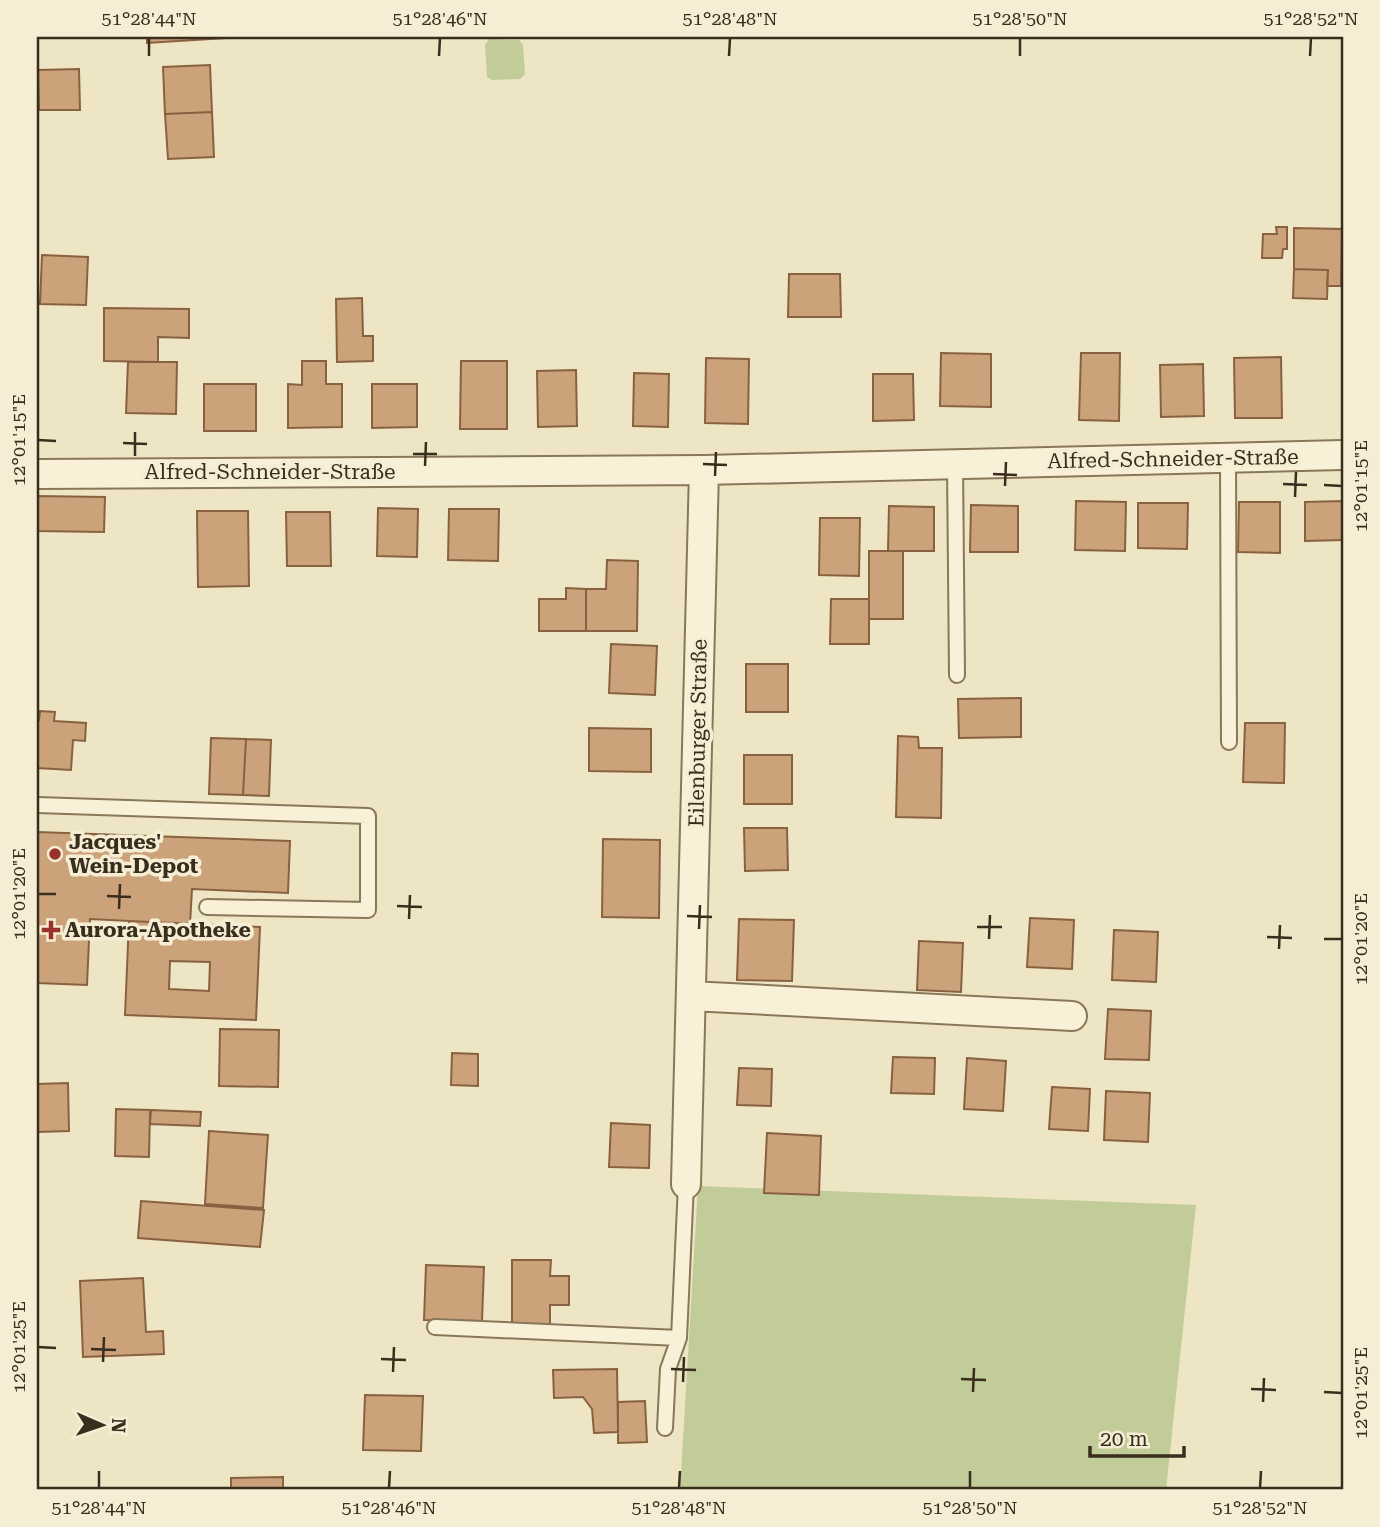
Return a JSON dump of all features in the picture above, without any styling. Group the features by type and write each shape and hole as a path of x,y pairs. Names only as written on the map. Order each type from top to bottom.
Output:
{"street":[{"name":"Alfred-Schneider-Straße","path":"37,474 704,470 1343,455"},
{"name":"Eilenburger Straße","path":"686,1184 704,470"},
{"path":"691,996 1072,1016"}],"lane":[{"path":"1228,458 1229,742"},
{"path":"955,464 957,675"},
{"path":"37,805 368,816 368,910 207,907"},
{"path":"665,1428 668,1369 679,1338 686,1184"},
{"path":"435,1327 679,1338"}],"green space":[{"path":"489,39 519,40 523,45 525,74 520,79 492,80 487,77 485,45"},
{"path":"698,1186 1196,1205 1166,1490 680,1490"}],"building":[{"path":"147,37 243,37 147,43"},
{"path":"210,65 212,112 165,114 163,67"},
{"path":"79,69 80,110 39,110 38,70"},
{"path":"212,112 214,157 168,159 165,114"},
{"path":"1276,227 1287,227 1287,249 1283,249 1282,258 1262,258 1263,234 1277,234"},
{"path":"1294,228 1342,229 1341,286 1327,286 1328,270 1294,269"},
{"path":"42,255 88,257 86,305 40,304"},
{"path":"1294,269 1328,270 1327,299 1293,298"},
{"path":"789,274 840,274 841,317 788,317"},
{"path":"362,298 363,336 373,336 373,361 337,362 336,299"},
{"path":"104,308 189,309 189,338 158,337 158,362 104,361"},
{"path":"941,353 991,354 991,407 940,406"},
{"path":"1081,353 1120,353 1119,421 1079,420"},
{"path":"1281,357 1282,418 1235,418 1234,358"},
{"path":"706,358 749,359 748,424 705,423"},
{"path":"302,361 326,361 326,384 342,384 342,427 288,428 288,384 302,385"},
{"path":"461,361 507,361 507,429 460,429"},
{"path":"128,362 177,362 176,414 126,413"},
{"path":"1203,364 1204,416 1161,417 1160,365"},
{"path":"576,370 577,426 538,427 537,371"},
{"path":"634,373 669,374 668,427 633,426"},
{"path":"873,374 913,374 914,420 873,421"},
{"path":"204,384 256,384 256,431 204,431"},
{"path":"372,384 417,384 417,427 372,428"},
{"path":"37,496 105,497 104,532 37,531"},
{"path":"1076,501 1126,502 1125,551 1075,550"},
{"path":"1343,501 1343,540 1305,541 1305,502"},
{"path":"1239,502 1280,502 1280,553 1238,552"},
{"path":"1138,503 1188,503 1187,549 1138,548"},
{"path":"971,505 1018,506 1018,552 970,552"},
{"path":"889,506 934,507 934,551 888,551"},
{"path":"378,508 418,509 417,557 377,556"},
{"path":"449,509 499,509 498,561 448,560"},
{"path":"197,511 248,511 249,586 198,587"},
{"path":"286,512 330,512 331,566 287,566"},
{"path":"820,518 860,518 859,576 819,575"},
{"path":"869,551 903,551 903,619 869,619"},
{"path":"607,560 638,561 637,631 586,631 586,589 606,589"},
{"path":"566,588 586,589 586,631 539,631 539,599 566,599"},
{"path":"831,599 869,599 869,644 830,644"},
{"path":"611,644 657,646 655,695 609,693"},
{"path":"746,664 788,664 788,712 746,712"},
{"path":"1021,698 1021,737 959,738 958,699"},
{"path":"40,711 55,712 54,721 86,723 85,741 73,740 71,770 37,768 37,720"},
{"path":"1245,723 1285,723 1284,783 1243,782"},
{"path":"589,728 651,729 651,772 589,771"},
{"path":"898,736 918,737 919,748 942,748 941,818 896,817"},
{"path":"211,738 246,739 243,795 209,794"},
{"path":"246,739 271,740 269,796 243,795"},
{"path":"744,755 792,755 792,804 744,804"},
{"path":"744,828 787,828 788,870 745,871"},
{"path":"37,832 290,841 288,893 192,889 190,924 90,919 87,985 37,983"},
{"path":"603,839 660,840 659,918 602,917"},
{"path":"1030,918 1074,920 1072,969 1027,967"},
{"path":"739,919 794,920 792,981 737,980"},
{"path":"129,921 260,927 256,1020 125,1015","holes":["170,961 210,962 209,991 169,989"]},
{"path":"1114,930 1158,932 1156,982 1112,980"},
{"path":"919,941 963,943 961,992 917,990"},
{"path":"1108,1009 1151,1011 1149,1060 1105,1059"},
{"path":"220,1029 279,1030 278,1087 219,1086"},
{"path":"452,1053 478,1054 478,1086 451,1085"},
{"path":"893,1057 935,1058 934,1094 891,1093"},
{"path":"967,1058 1006,1061 1003,1111 964,1109"},
{"path":"739,1068 772,1069 771,1106 737,1105"},
{"path":"68,1083 69,1131 37,1132 37,1084"},
{"path":"1052,1087 1090,1089 1088,1131 1049,1129"},
{"path":"1106,1091 1150,1093 1148,1142 1104,1140"},
{"path":"116,1109 150,1110 149,1157 115,1156"},
{"path":"151,1110 201,1112 200,1126 150,1124"},
{"path":"611,1123 650,1125 649,1168 609,1167"},
{"path":"209,1131 268,1135 263,1208 205,1204"},
{"path":"767,1133 821,1136 819,1195 764,1193"},
{"path":"141,1201 264,1210 260,1247 138,1238"},
{"path":"512,1260 551,1260 550,1276 569,1276 569,1305 550,1305 550,1324 512,1324"},
{"path":"426,1265 484,1267 482,1321 424,1320"},
{"path":"143,1278 146,1332 163,1331 164,1354 83,1357 80,1281"},
{"path":"617,1369 618,1432 594,1433 592,1409 583,1397 554,1398 553,1370"},
{"path":"365,1395 423,1396 421,1451 363,1450"},
{"path":"645,1401 647,1442 618,1443 618,1402"},
{"path":"283,1477 283,1490 231,1490 231,1478"}],"place":[{"name":"Jacques' Wein-Depot","path":"55,854"},
{"name":"Aurora-Apotheke","path":"51,930"}]}
